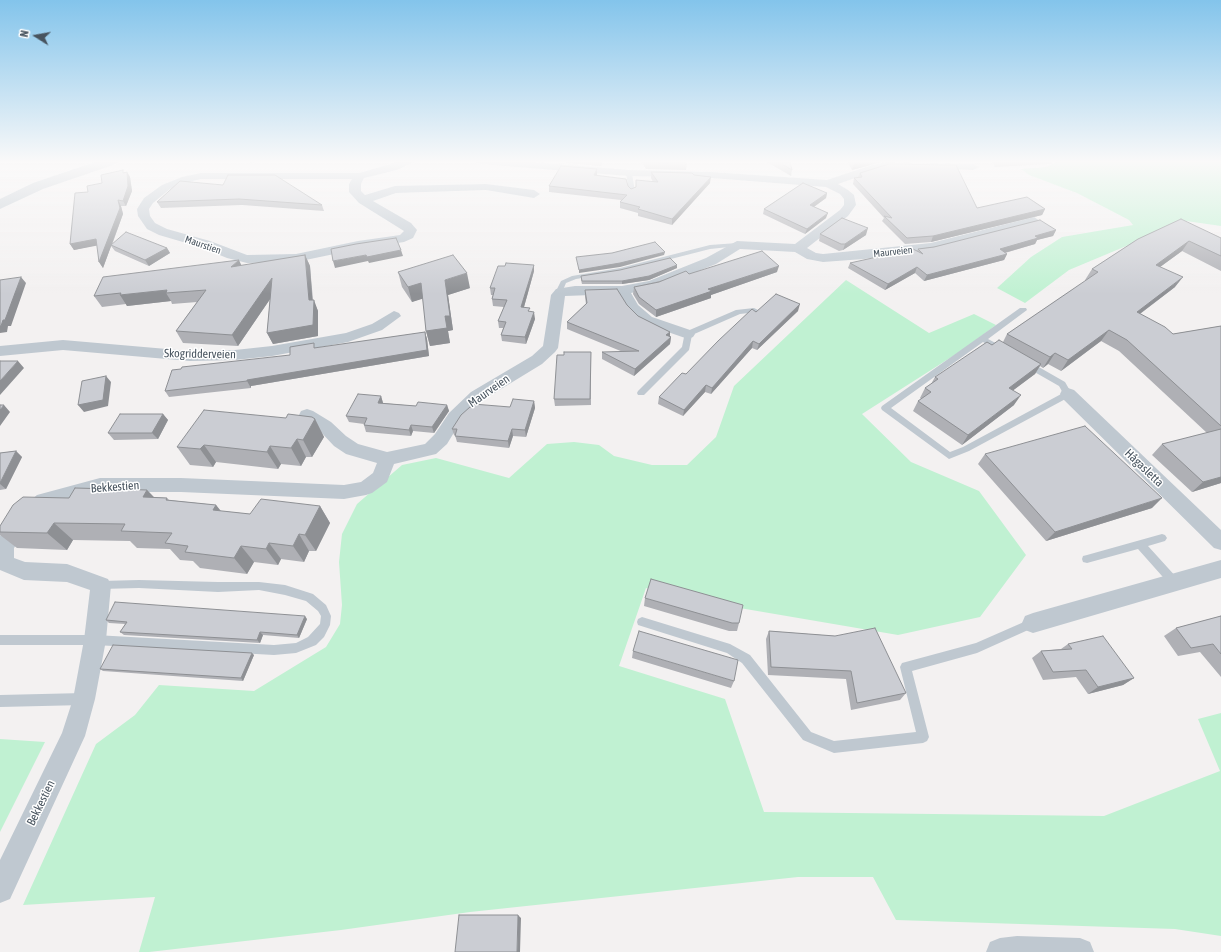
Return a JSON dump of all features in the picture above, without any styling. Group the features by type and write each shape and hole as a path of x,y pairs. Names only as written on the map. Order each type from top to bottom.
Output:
{"street":[{"name":"Maurstien","path":"145,205 143,209 144,216 151,226 163,232 205,244 232,255 247,259 296,258 358,245 404,238 409,235 410,230 407,226 372,205"},
{"path":"798,248 844,213 849,205"},
{"name":"Maurveien","path":"737,245 798,248 812,256 823,258 931,248 1034,221"},
{"path":"558,295 566,290 622,290 653,284 711,262 737,245"},
{"path":"622,290 632,308 647,320 688,334"},
{"name":"Maurveien","path":"387,459 430,449 441,439 456,417 477,396 537,360 550,348 558,295"},
{"name":"Skogridderveien","path":"0,351 63,346 190,356 235,356 272,351 348,337 377,327 394,316"},
{"name":"Hågasletta","path":"1068,394 1221,542"},
{"path":"307,415 325,426 340,441 352,449 387,459"},
{"name":"Bekkestien","path":"0,889 73,736 84,699 95,640 101,585 68,573 24,571 4,563 4,546 25,516 44,500 100,485 282,488 344,492 366,488 381,477 387,459"},
{"path":"1033,624 1221,569"},
{"path":"1000,952 1018,950 1080,952"}],"lane":[{"name":"Maurveien","path":"558,295 563,282 574,277 620,270 710,247 737,245"},
{"path":"641,393 686,348 688,334 739,312 754,310"},
{"path":"1022,361 1062,384 1068,394 966,449 949,456 885,408 1023,310"},
{"path":"983,338 1009,354"},
{"path":"1086,559 1162,538"},
{"path":"1140,544 1174,582"},
{"path":"0,640 95,640 274,650 296,648 312,641 325,625 326,616 322,608 310,597 285,590 259,586 101,585"},
{"path":"642,622 730,649 746,659 807,736 834,747 923,737 906,666 977,648 1033,624"},
{"path":"0,701 84,699"}],"green space":[{"path":"1101,205 1221,205 1221,226 1186,221 1069,270 1025,303 997,288 1031,257 1062,237 1133,225 1129,220"},
{"path":"846,280 929,333 974,314 996,325 964,349 862,414 911,462 979,491 1026,555 980,617 898,635 728,606 646,588 619,666 725,699 764,812 1104,816 1220,771 1198,719 1221,713 1221,936 1175,929 896,920 873,877 798,877 470,912 341,930 149,952 139,952 155,897 23,905 96,744 135,715 159,685 254,691 326,647 340,624 342,605 339,562 342,534 357,504 402,465 436,458 509,478 547,444 574,442 599,445 614,456 652,465 687,465 716,437 734,386"},
{"path":"0,739 45,742 0,832"}],"building":[{"path":"74,205 119,205 120,208 99,262 96,239 70,244"},
{"path":"634,205 685,205 672,219 638,209 640,207"},
{"path":"769,205 811,205 828,213 807,229 764,209"},
{"path":"880,205 976,205 977,208 989,205 1040,205 1045,209 933,236 907,238 884,216 892,218"},
{"path":"842,218 868,228 845,244 841,244 820,234"},
{"path":"1181,219 1221,238 1221,256 1189,241 1156,265 1183,277 1137,312 1165,327 1173,334 1221,326 1221,426 1127,340 1109,330 1068,360 1055,353 1050,357 1007,334 1098,272 1092,269 1138,239"},
{"path":"1040,220 1056,230 1035,236 1038,238 1000,249 1007,254 927,275 917,267 888,284 850,263 913,249 923,254 918,249 934,247"},
{"path":"126,232 167,248 145,260 111,245"},
{"path":"396,238 401,250 367,257 366,255 333,261 331,249"},
{"path":"655,242 665,252 620,263 579,270 576,257 612,253"},
{"path":"762,251 779,266 708,289 712,291 656,310 639,297 634,287 659,282 686,271 689,274"},
{"path":"305,255 309,300 314,300 313,325 267,333 272,278 232,335 176,331 206,290 166,293 167,290 94,296 103,277 239,260 231,267"},
{"path":"453,255 467,273 445,280 450,316 445,316 447,328 426,331 421,283 408,287 398,272"},
{"path":"670,258 677,265 649,276 622,281 582,281 581,276 620,270"},
{"path":"506,263 534,265 521,307 530,308 528,311 534,312 525,337 501,335 506,322 498,321 507,300 492,299 495,288 490,288 498,266 505,266"},
{"path":"21,277 5,320 3,320 0,326 0,280"},
{"path":"617,289 627,305 638,316 670,332 666,335 671,337 635,369 602,352 639,351 567,322 587,303 585,290"},
{"path":"776,294 800,304 759,344 753,341 712,388 706,385 684,410 659,397 682,373 686,374 752,309 756,312"},
{"path":"425,332 427,350 247,381 165,391 172,370 181,369 182,367 290,355 290,347 314,343 314,348"},
{"path":"999,340 1041,364 1009,388 1021,395 968,435 918,401 931,392 925,388 938,379 935,377 987,342 992,345"},
{"path":"564,352 591,352 590,399 554,399 557,355 564,355"},
{"path":"0,361 18,361 0,381"},
{"path":"106,376 103,400 78,405 82,381"},
{"path":"358,394 381,396 378,403 416,406 418,402 447,405 432,427 411,425 409,430 364,425 367,418 346,416"},
{"path":"513,399 534,401 525,430 512,429 508,441 455,436 457,429 452,429 461,415 472,407 473,404 510,407"},
{"path":"204,410 286,418 288,414 312,417 315,419 303,440 297,439 291,448 270,446 267,452 204,445 200,449 177,447"},
{"path":"120,414 163,414 152,433 108,433"},
{"path":"1085,426 1162,498 1055,532 985,454"},
{"path":"1221,429 1221,477 1203,482 1162,444"},
{"path":"16,451 0,483 0,453"},
{"path":"75,488 147,490 143,497 167,498 166,500 216,505 213,510 250,514 261,499 320,506 305,535 299,534 293,546 269,543 266,549 241,546 234,558 185,552 188,546 165,543 172,533 121,531 125,524 54,523 47,533 0,532 0,526 13,505 23,497 69,498"},
{"path":"651,579 743,605 739,623 732,623 645,598"},
{"path":"115,602 305,616 297,635 260,632 257,640 120,632 127,622 106,620"},
{"path":"1221,616 1221,654 1213,644 1191,648 1176,628"},
{"path":"875,628 906,693 857,703 851,671 771,667 769,631 835,636"},
{"path":"639,631 738,660 734,681 633,651"},
{"path":"1103,636 1134,678 1098,687 1086,670 1053,672 1041,651 1072,649 1068,644"},
{"path":"113,645 252,653 241,678 100,669"},
{"path":"459,915 518,915 517,952 455,952"}]}
